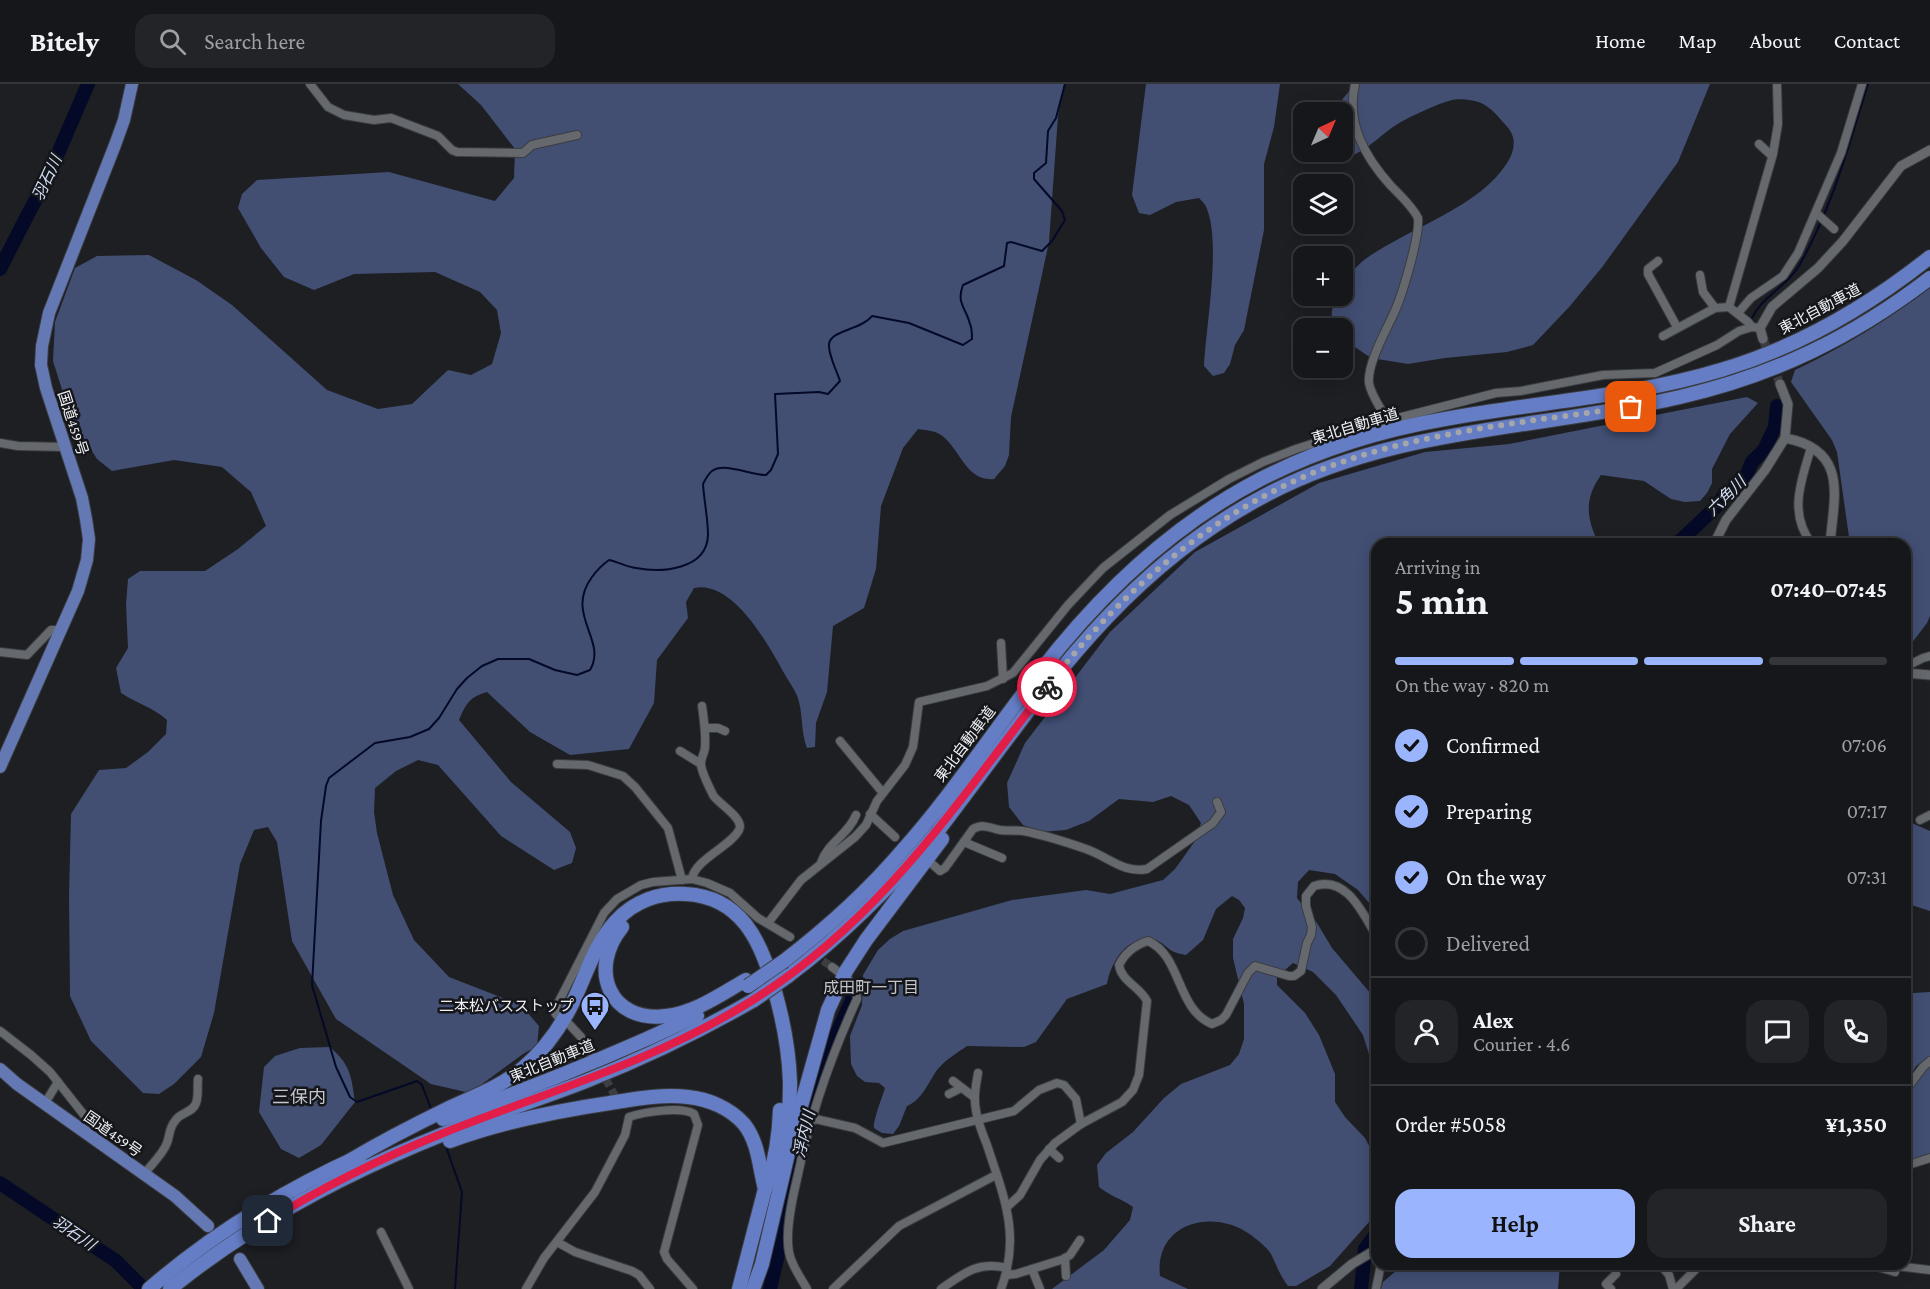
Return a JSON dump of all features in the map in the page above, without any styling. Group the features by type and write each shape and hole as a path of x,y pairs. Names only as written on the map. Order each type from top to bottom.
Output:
{"highway":[{"name":"国道459号","path":"0,767 61,630 83,576 87,560 89,539 82,498 64,447 41,365 45,328 55,296 115,145 124,120 132,84"},
{"name":"東北自動車道","path":"152,1287 243,1220 319,1176 443,1120 561,1076 643,1042 704,1013 828,926 876,880 928,821 1038,674 1084,618 1137,564 1162,543 1221,502 1259,480 1298,462 1370,436 1443,419 1673,382 1758,358 1801,340 1854,311 1894,285 1930,257"},
{"name":"東北自動車道","path":"170,1289 221,1250 304,1199 358,1171 446,1132 588,1080 649,1054 754,1000 788,976 857,919 914,860 1049,684 1114,608 1170,557 1230,515 1305,476 1376,451 1490,428 1631,407 1735,382 1798,359 1828,344 1872,319 1930,278"},
{"path":"753,1289 762,1264 790,1145 828,1010 846,971 866,940 944,837 1049,684"},
{"path":"351,1160 395,1134 488,1090 521,1070 546,1045 562,1023 601,941 617,920 645,900 670,894 694,894 717,902 739,917 757,939 766,958 786,1036 790,1082 788,1122 790,1145"},
{"path":"739,1289 777,1146 782,1078 773,1011 758,962 746,937 722,914 698,904 667,902 642,911 623,926 610,944 604,965 605,976 614,998 632,1012 654,1017 680,1014 747,983"},
{"name":"国道459号","path":"0,1069 191,1209 208,1226"},
{"path":"304,1199 432,1147 499,1126 590,1106 669,1097 688,1097 721,1106 743,1124 756,1145 765,1189"},
{"path":"240,1259 258,1289"}],"street":[{"path":"310,84 323,102 333,110 351,117 374,120 391,118 438,136 457,152 523,153 532,146 578,135"},
{"path":"1354,84 1352,116 1357,134 1374,164 1418,218 1418,233 1396,310 1374,358 1369,381 1371,390 1387,421"},
{"path":"1729,307 1772,156 1778,124 1777,84"},
{"path":"1738,313 1752,298 1789,270 1821,216 1862,84"},
{"path":"1759,144 1772,156"},
{"path":"768,923 801,880 860,833 883,794 905,765 913,747 919,702 987,687 1003,679 1020,666 1061,614 1103,568 1170,515 1229,478 1296,449 1387,421 1496,393 1521,391 1603,375 1655,373 1717,345 1739,332 1756,328 1772,307 1818,268 1843,241 1901,166 1930,150"},
{"path":"1821,216 1834,229"},
{"path":"1658,261 1648,269 1648,274 1677,327"},
{"path":"1700,275 1703,292 1715,308"},
{"path":"1663,336 1715,308 1729,307 1756,328 1763,339"},
{"path":"1717,538 1726,520 1765,470 1785,438 1788,404 1780,384"},
{"path":"1785,438 1811,448 1827,462 1834,476 1830,538"},
{"path":"0,443 18,446 64,447"},
{"path":"1809,538 1801,524 1797,502 1811,448"},
{"path":"0,652 27,655 51,630 61,630"},
{"path":"1001,643 1003,679"},
{"path":"1911,664 1930,656"},
{"path":"1911,673 1930,675"},
{"path":"701,764 705,751 702,706"},
{"path":"705,728 718,728 724,731"},
{"path":"840,741 883,794"},
{"path":"680,751 701,764 713,795 730,810 739,825 739,830 695,870 692,879"},
{"path":"557,764 588,765 623,776 668,828 682,880"},
{"path":"931,863 940,871 945,868 973,829 978,826 1024,831 1088,850 1136,871 1147,869 1213,823 1221,812 1217,802"},
{"path":"870,814 895,837"},
{"path":"821,865 824,854 853,824 856,815"},
{"path":"1920,820 1930,815"},
{"path":"964,842 1002,858"},
{"path":"559,1018 555,1009 598,922 610,906 628,891 641,885 692,879 707,883 730,893 758,918 790,937"},
{"path":"1007,1207 1020,1195 1049,1149 1081,1124 1122,1102 1137,1084 1147,1001 1144,995 1122,975 1119,965 1122,958 1136,946 1148,941 1155,945 1172,966 1189,1005 1212,1024 1226,1015 1248,973 1255,966 1289,976 1294,976 1301,971 1312,927 1306,906 1306,896 1314,886 1327,883 1349,894 1371,928"},
{"path":"832,967 840,973"},
{"path":"807,1289 789,1256 793,1198 811,1118 822,1083 857,999 856,989 848,979"},
{"path":"568,1023 581,1037"},
{"path":"0,1031 31,1055 58,1083 92,1125"},
{"path":"1911,1083 1930,1061"},
{"path":"978,1073 974,1097 979,1120 1007,1207 1011,1231 1006,1271 1001,1289"},
{"path":"144,1174 167,1143 174,1121 179,1115 190,1111 196,1105 198,1079"},
{"path":"953,1081 974,1097"},
{"path":"45,1104 58,1083"},
{"path":"811,1118 855,1128 883,1143 1014,1111 1039,1090 1057,1083 1064,1085 1076,1100 1081,1124"},
{"path":"949,1094 961,1088"},
{"path":"621,1107 629,1117"},
{"path":"629,1117 682,1110 694,1114 698,1125 664,1252 693,1289"},
{"path":"526,1289 544,1258 595,1192 625,1135 629,1117"},
{"path":"1049,1149 1059,1158"},
{"path":"1911,1164 1930,1158"},
{"path":"833,1289 899,1226 996,1175"},
{"path":"381,1232 409,1289"},
{"path":"941,1289 968,1270 977,1267 993,1265 1016,1274 1065,1258 1080,1240"},
{"path":"557,1242 575,1252 632,1271 639,1275 650,1289"},
{"path":"1322,1289 1352,1264 1371,1253"},
{"path":"1065,1258 1066,1276"},
{"path":"1911,1267 1930,1270"},
{"path":"1032,1269 1040,1289"},
{"path":"1376,1289 1380,1270"},
{"path":"1665,1270 1674,1289 1695,1270"},
{"path":"1611,1289 1606,1284 1616,1274"}],"shaded area":[{"path":"458,84 1064,84 1058,116 1049,242 1011,417 1009,455 1005,466 994,479 984,479 970,470 948,441 936,433 918,429 903,448 881,506 876,569 864,608 833,626 827,692 816,723 815,747 807,748 797,695 759,631 735,604 722,594 708,588 694,588 686,602 688,618 657,660 654,703 629,749 570,755 530,732 487,692 476,696 466,705 459,720 511,782 570,832 576,848 572,863 554,870 501,836 438,765 418,760 396,771 375,788 374,812 377,833 393,895 414,940 449,977 521,1005 539,1026 537,1046 470,1093 431,1084 336,1019 292,941 277,842 268,827 254,830 240,864 214,1013 201,1057 174,1084 159,1094 143,1093 91,1041 70,996 71,814 99,770 126,768 148,752 166,734 167,720 121,693 116,668 128,648 126,604 128,579 140,571 205,571 238,549 266,526 251,492 222,467 174,460 112,471 97,459 71,418 53,361 55,322 75,268 97,256 149,255 196,280 232,305 327,390 378,409 412,404 448,370 471,375 492,364 501,333 497,310 480,292 435,272 354,274 314,290 284,277 261,248 238,208 242,194 257,180 389,172 495,201 514,178 515,149 481,105"},
{"path":"1146,84 1280,84 1274,127 1264,164 1264,230 1244,330 1235,345 1230,364 1224,373 1213,376 1204,366 1212,286 1213,243 1211,224 1204,203 1199,198 1176,202 1150,215 1139,213 1132,195"},
{"path":"1355,84 1710,84 1678,162 1603,266 1570,306 1533,345 1507,352 1408,364 1371,358 1353,346 1353,318 1332,318 1334,306 1353,306 1353,270 1364,260 1461,205 1495,179 1511,155 1513,137 1509,129 1487,106 1472,100 1455,99 1405,120 1353,155 1353,102 1340,102"},
{"path":"1930,288 1930,616 1911,644 1911,538 1849,538 1837,452 1832,440 1791,382 1795,370 1865,332"},
{"path":"1747,397 1758,403 1730,434 1712,469 1712,483 1700,501 1685,502 1671,499 1644,481 1601,475 1589,501 1589,517 1596,538 1371,538 1371,905 1358,890 1335,874 1309,870 1298,882 1297,898 1317,923 1332,948 1371,994 1371,1061 1363,1035 1336,995 1313,972 1293,963 1277,977 1277,985 1305,1013 1319,1035 1335,1074 1335,1102 1345,1117 1365,1138 1371,1150 1371,1218 1330,1266 1296,1286 1288,1286 1269,1251 1251,1235 1220,1222 1204,1222 1189,1225 1176,1232 1166,1243 1161,1258 1160,1276 1188,1289 1052,1289 1104,1250 1130,1220 1133,1207 1099,1187 1097,1165 1106,1153 1133,1132 1164,1098 1181,1084 1230,1065 1239,1054 1244,1039 1244,1004 1233,958 1233,939 1245,908 1239,900 1232,896 1216,909 1203,940 1186,955 1172,951 1156,940 1146,939 1129,945 1112,966 1107,984 1067,999 1036,1042 1024,1047 967,1046 937,1070 921,1095 907,1106 893,1134 882,1133 874,1128 885,1088 879,1083 865,1082 857,1076 851,1064 850,1036 862,1005 863,975 878,950 903,931 1012,900 1086,890 1110,894 1163,880 1175,869 1195,841 1201,823 1189,805 1171,796 1153,802 1119,799 1089,821 1066,830 1041,832 1023,825 1009,807 1007,783 1025,743 1110,632 1195,552 1319,483 1425,452 1509,444"},
{"path":"1911,823 1930,831 1930,911 1911,905"},
{"path":"1911,992 1930,992 1930,1056 1916,1066 1911,1075"},
{"path":"330,1047 349,1072 355,1102 321,1145 299,1158 281,1149 259,1112 264,1067 275,1056 300,1048"},
{"path":"1930,1064 1930,1155 1911,1160 1911,1090"},
{"path":"1397,1270 1560,1270 1558,1289 1381,1289 1383,1282"}],"waterway":[{"name":"羽石川","path":"0,269 47,179 88,84"},
{"path":"432,1111 422,1085 417,1081 357,1102 350,1097 336,1067 312,985 321,821 329,778 375,743 410,737 429,729 467,678 482,666 498,659 529,659 555,670 577,675 590,670 594,659 594,648 582,603 592,577 609,560 633,567 658,570 681,566 700,556 706,547 708,535 703,484 707,477 712,471 723,468 766,475 771,470 778,454 775,394 819,392 828,394 840,381 829,348 831,339 835,336 867,321 872,316 909,323 963,345 972,339 971,326 961,301 963,285 1004,266 1007,243 1011,242 1042,251 1052,241 1065,220 1062,211 1034,179 1034,173 1046,163 1048,131 1056,118 1065,84"},
{"path":"1752,318 1762,303 1795,272 1811,243 1839,176 1868,84"},
{"name":"六角川","path":"1683,538 1716,507 1725,494 1742,485 1752,462 1764,450 1775,427 1777,406"},
{"name":"浮内川","path":"770,1289 783,1233 785,1207 814,1092 826,1057 853,998 846,985"},
{"path":"445,1144 462,1192 455,1289"},
{"name":"羽石川","path":"0,1183 116,1261 144,1289"},
{"name":"六角川","path":"1361,1289 1365,1249 1371,1241"}],"tunnel":[{"path":"1763,339 1780,384"},
{"path":"813,954 832,967"},
{"path":"594,1058 619,1103"}],"way so far":[{"path":"1047,687 1094,629 1149,575 1202,534 1267,494 1340,462 1412,442 1631,407"}],"place":[{"name":"二本松バスストップ","path":"595,1032"}],"district":[{"name":"成田町一丁目","path":"871,987"},
{"name":"三保内","path":"299,1097"}],"route":[{"path":"268,1221 358,1171 446,1132 588,1080 649,1054 754,1000 816,955 888,889 937,832 1047,687"}]}
